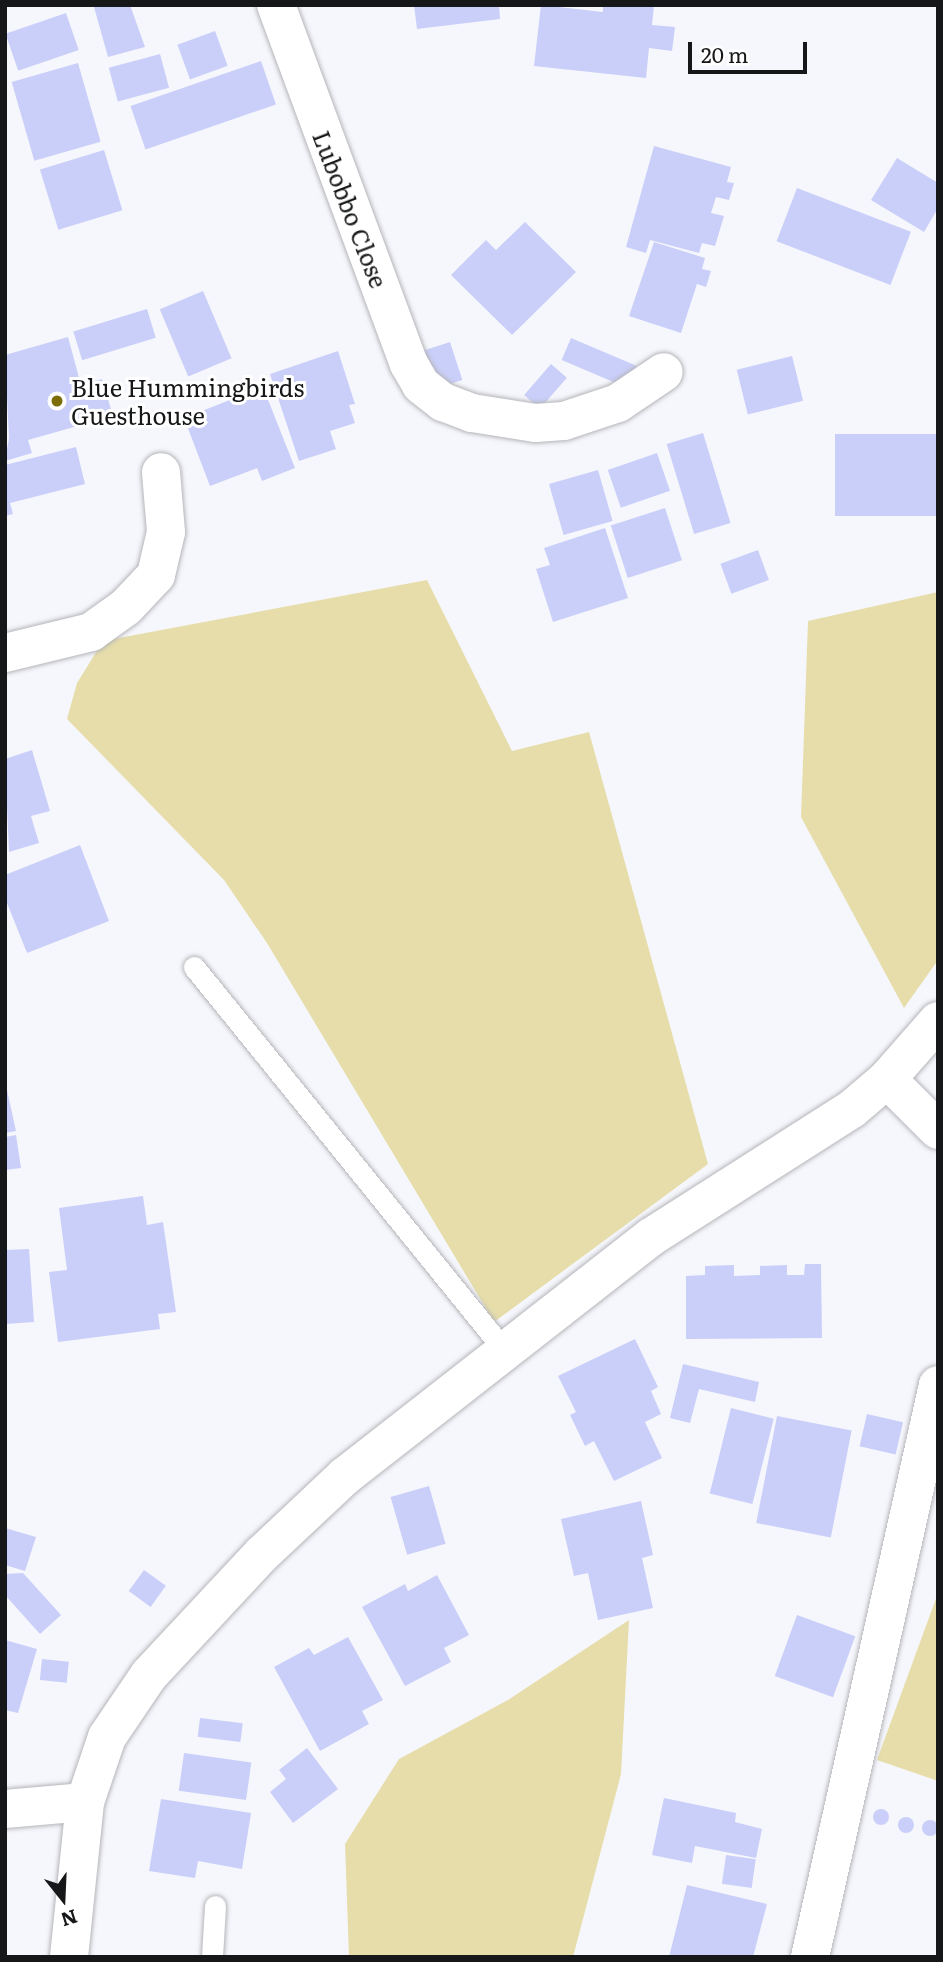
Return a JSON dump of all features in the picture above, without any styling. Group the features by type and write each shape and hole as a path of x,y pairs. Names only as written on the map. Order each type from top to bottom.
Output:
{"street":[{"name":"Lubobbo Close","path":"276,5 409,364 421,385 443,402 535,423 564,421 618,403 664,372"},
{"path":"5,653 91,632 126,607 156,575 166,532 161,472"},
{"path":"69,1957 85,1802 107,1737 149,1675 262,1554 345,1476 651,1237 852,1110 887,1079 938,1021"},
{"path":"887,1079 938,1130"},
{"path":"810,1957 938,1385"},
{"path":"5,1809 85,1802"}],"lane":[{"path":"194,967 506,1352"},
{"path":"212,1957 215,1906"}],"shaded area":[{"path":"427,580 512,751 589,732 708,1164 494,1322 267,943 224,880 67,719 77,683 103,641"},
{"path":"938,592 938,960 904,1008 801,817 808,621"},
{"path":"938,1593 938,1781 877,1760"},
{"path":"629,1620 621,1774 573,1957 349,1957 345,1844 399,1759 508,1700"}],"building":[{"path":"130,5 145,47 108,57 94,7"},
{"path":"414,5 499,5 500,19 417,29"},
{"path":"541,5 603,12 603,5 654,5 652,25 675,27 672,51 649,48 646,78 534,66"},
{"path":"66,13 79,50 18,71 5,34"},
{"path":"215,31 228,66 190,79 177,45"},
{"path":"160,54 169,88 118,102 109,68"},
{"path":"261,61 276,104 145,149 131,106"},
{"path":"78,63 101,142 34,161 12,82"},
{"path":"654,146 731,167 727,182 734,183 729,200 716,197 711,213 724,216 715,246 702,243 699,253 650,240 646,253 626,247"},
{"path":"104,150 122,210 58,230 40,170"},
{"path":"897,158 938,183 938,208 924,232 871,200"},
{"path":"797,188 911,232 890,285 777,241"},
{"path":"525,222 576,272 512,335 451,275 486,240 496,250"},
{"path":"654,242 705,258 702,269 711,271 706,287 697,284 681,333 629,316"},
{"path":"203,291 232,358 188,377 160,309"},
{"path":"147,309 156,338 82,360 73,332"},
{"name":"Blue Hummingbirds Guesthouse","path":"68,337 81,385 102,379 113,416 28,440 32,453 5,461 9,438 5,355"},
{"path":"571,338 636,366 627,388 562,360"},
{"path":"450,342 462,380 433,390 421,352"},
{"path":"338,351 355,404 349,405 355,423 330,431 336,449 299,461 270,374"},
{"path":"792,356 803,401 748,414 737,370"},
{"path":"551,364 567,378 540,409 524,395"},
{"path":"263,387 295,468 262,481 257,468 210,486 184,418"},
{"path":"703,433 730,523 694,534 667,444"},
{"path":"835,434 938,434 938,516 835,516"},
{"path":"76,447 85,484 10,503 13,514 5,516 5,465"},
{"path":"657,453 670,491 621,508 608,470"},
{"path":"598,470 613,521 564,535 549,484"},
{"path":"665,508 682,560 628,578 611,526"},
{"path":"605,528 628,598 553,622 536,569 550,565 544,548"},
{"path":"758,550 769,580 731,594 720,564"},
{"path":"32,750 50,811 31,816 39,843 9,852 5,759"},
{"path":"80,845 109,921 27,953 5,898 5,875"},
{"path":"5,1081 16,1131 5,1133"},
{"path":"16,1135 21,1168 5,1170 5,1137"},
{"path":"143,1196 147,1225 163,1222 176,1312 158,1314 160,1329 58,1342 49,1272 67,1270 59,1208"},
{"path":"29,1249 34,1322 5,1324 5,1250"},
{"path":"805,1264 821,1264 822,1338 686,1339 686,1276 705,1275 705,1266 734,1265 734,1276 760,1275 760,1266 787,1265 787,1275 804,1275"},
{"path":"635,1339 658,1387 651,1391 661,1414 645,1422 662,1458 614,1481 594,1441 585,1446 570,1415 576,1412 558,1376"},
{"path":"683,1364 759,1382 755,1402 699,1389 690,1423 670,1418"},
{"path":"731,1408 774,1419 752,1504 710,1493"},
{"path":"867,1414 903,1422 896,1454 860,1446"},
{"path":"777,1416 852,1431 831,1537 756,1523"},
{"path":"429,1486 446,1544 407,1555 391,1497"},
{"path":"641,1501 653,1555 642,1558 653,1608 598,1620 588,1573 574,1576 561,1519"},
{"path":"5,1528 36,1537 25,1571 5,1565"},
{"path":"144,1570 166,1586 151,1607 129,1591"},
{"path":"23,1573 61,1615 40,1634 5,1595 5,1574"},
{"path":"437,1575 469,1635 444,1648 451,1662 405,1686 362,1607 405,1584 408,1591"},
{"path":"797,1615 855,1636 833,1697 775,1676"},
{"path":"348,1637 383,1700 362,1711 369,1724 320,1751 274,1667 309,1648 314,1655"},
{"path":"5,1640 37,1649 18,1713 5,1710"},
{"path":"42,1659 69,1662 67,1683 40,1680"},
{"path":"200,1718 243,1723 240,1742 198,1737"},
{"path":"307,1748 338,1789 293,1823 270,1792 286,1779 279,1770"},
{"path":"184,1753 251,1762 246,1800 179,1791"},
{"path":"664,1798 736,1813 735,1822 762,1829 756,1858 695,1846 692,1863 652,1855"},
{"path":"161,1799 251,1813 242,1869 198,1861 195,1878 149,1871"},
{"path":"878,1809 884,1809 889,1817 887,1823 878,1825 873,1820 873,1814"},
{"path":"903,1817 909,1817 914,1825 912,1831 903,1833 898,1828 898,1822"},
{"path":"927,1820 933,1820 938,1828 936,1834 927,1836 922,1831 922,1825"},
{"path":"726,1855 756,1859 752,1888 722,1884"},
{"path":"687,1885 767,1904 753,1957 669,1957"}],"place":[{"name":"Blue Hummingbirds Guesthouse","path":"57,401"}]}
